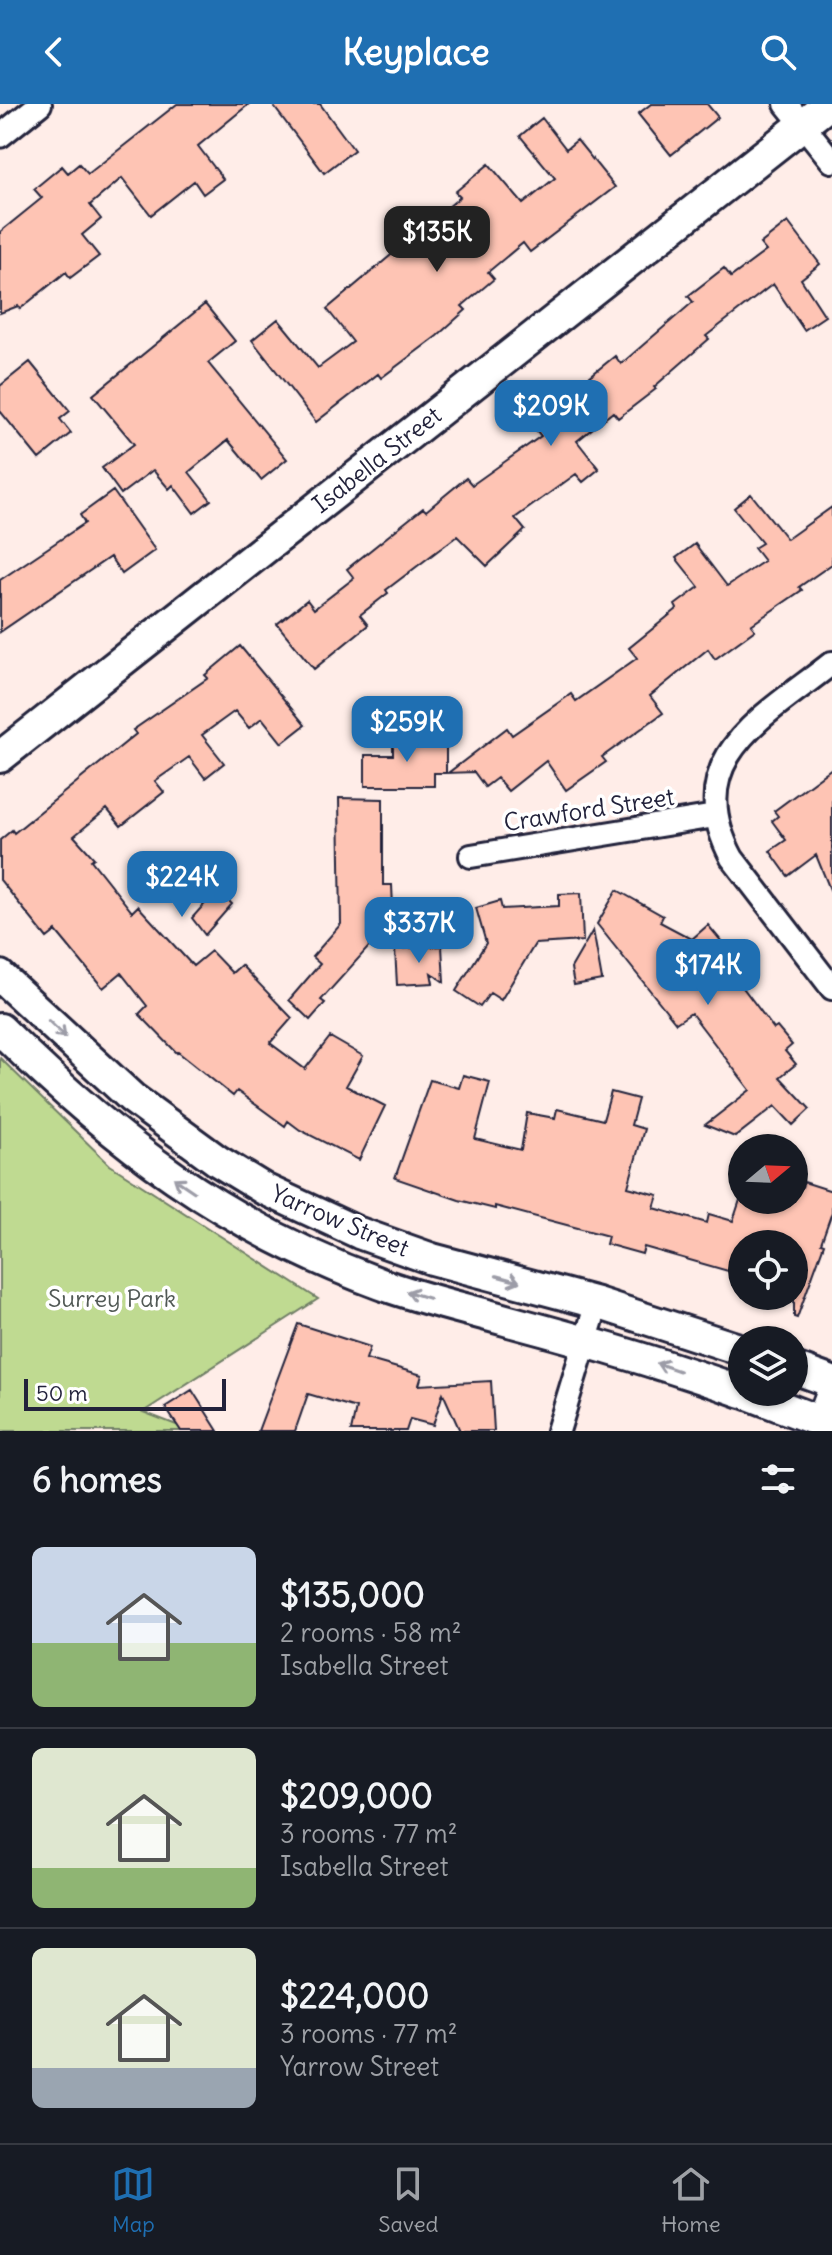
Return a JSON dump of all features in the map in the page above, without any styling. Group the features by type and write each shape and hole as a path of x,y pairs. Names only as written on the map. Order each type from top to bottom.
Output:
{"street":[{"path":"0,136 40,104"},
{"name":"Isabella Street","path":"0,757 794,114 829,104"},
{"path":"794,114 832,161"},
{"path":"832,663 752,726 733,745 720,767 714,796 720,836 732,858 832,988"},
{"name":"Crawford Street","path":"471,856 715,816"},
{"name":"Yarrow Street","path":"0,976 132,1098 196,1146 264,1189 314,1214 407,1250 597,1303 728,1345"},
{"name":"Yarrow Street","path":"0,1029 59,1087 150,1162 268,1235 382,1284 586,1342 728,1388"},
{"path":"558,1431 597,1303"},
{"path":"808,1373 832,1382 825,1423"},
{"name":"Yarrow Street","path":"779,1406 825,1423"}],"green space":[{"name":"Surrey Park","path":"0,1058 110,1165 318,1299 143,1412 192,1431 0,1431"}],"building":[{"path":"177,104 249,104 198,146 223,179 203,194 194,181 151,215 122,178 90,205 101,219 82,235 99,256 70,278 66,272 20,309 18,306 0,313 0,232 42,198 34,189 62,166 68,173 79,164 88,174"},
{"path":"272,104 320,104 354,150 324,173"},
{"path":"651,104 707,104 718,117 671,155 638,114"},
{"path":"542,118 566,149 577,140 615,187 530,252 523,243 488,272 494,279 462,306 466,310 437,336 381,378 378,374 316,422 252,340 278,319 318,368 353,342 327,309 460,197 455,192 489,164 523,204 555,178 520,136"},
{"path":"788,222 820,264 801,279 825,316 804,330 773,284 706,336 709,339 654,387 656,389 618,418 613,412 577,441 599,469 583,482 576,474 515,518 525,530 487,566 457,536 386,590 388,593 360,615 368,625 314,669 277,624 307,600 314,609 354,578 347,569 423,508 426,511 466,478 472,485 541,436 531,424 615,356 621,364 693,302 688,296 724,268 731,277 766,251 760,244"},
{"path":"205,304 235,341 208,363 287,459 261,480 228,440 189,472 211,500 194,513 173,485 169,489 153,470 121,494 102,468 134,444 93,395"},
{"path":"30,362 70,411 60,419 71,433 39,459 0,411 0,386"},
{"path":"113,491 155,550 122,574 110,557 0,632 0,580 85,523 80,515"},
{"path":"751,494 787,539 832,507 832,564 799,587 802,590 751,625 755,630 715,659 708,649 650,696 663,713 602,757 606,762 566,790 546,761 508,791 497,778 485,787 474,772 448,773 507,728 512,735 571,694 576,701 637,658 629,648 699,587 676,558 695,544 727,586 764,561 754,548 762,543 734,508"},
{"path":"240,646 305,725 282,743 262,718 249,728 235,711 202,735 224,763 205,778 189,757 155,781 164,792 121,826 107,809 74,836 94,858 91,860 132,912 138,906 193,966 211,951 232,973 241,965 292,1018 270,1043 305,1069 330,1037 363,1056 346,1086 385,1106 359,1160 288,1121 285,1126 237,1091 233,1096 177,1053 139,1014 147,1006 121,973 103,988 56,931 47,938 0,880 0,840 12,830 14,833 136,734 133,730 208,678 205,675"},
{"path":"393,738 434,738 434,746 446,746 446,773 434,773 434,786 365,786 365,755 393,755"},
{"path":"832,768 831,892 816,855 788,876 770,851 786,840 772,821 778,816 774,811"},
{"path":"339,798 383,799 383,885 392,885 393,907 384,907 385,929 321,1000 325,1003 310,1020 289,1000 320,964 312,957 341,924"},
{"path":"217,890 232,904 205,935 192,918"},
{"path":"617,890 663,916 660,922 692,939 708,925 732,954 723,961 774,1029 777,1027 792,1045 785,1051 796,1064 780,1077 810,1109 793,1125 775,1106 739,1134 728,1134 705,1125 750,1090 691,1013 676,1023 597,924"},
{"path":"581,893 583,941 535,944 501,1000 490,993 480,1007 456,991 486,943 476,908 500,901 502,909 559,906 559,894"},
{"path":"593,930 602,980 574,985 571,968"},
{"path":"442,946 444,982 431,973 433,983 397,985 395,949"},
{"path":"463,1075 490,1082 475,1139 521,1150 527,1113 555,1118 557,1109 603,1120 611,1092 638,1099 631,1125 644,1129 628,1187 658,1195 654,1208 707,1223 709,1214 733,1221 735,1214 808,1214 808,1183 832,1191 832,1212 808,1288 808,1230 728,1230 728,1271 644,1247 642,1254 606,1244 608,1236 495,1206 495,1209 459,1200 395,1178 430,1080 459,1088"},
{"path":"298,1324 370,1347 366,1359 422,1375 419,1385 491,1381 494,1431 460,1431 443,1393 433,1425 410,1419 406,1431 351,1431 356,1408 308,1394 295,1431 258,1431"},
{"path":"192,1390 218,1431 181,1431 165,1407"}]}
